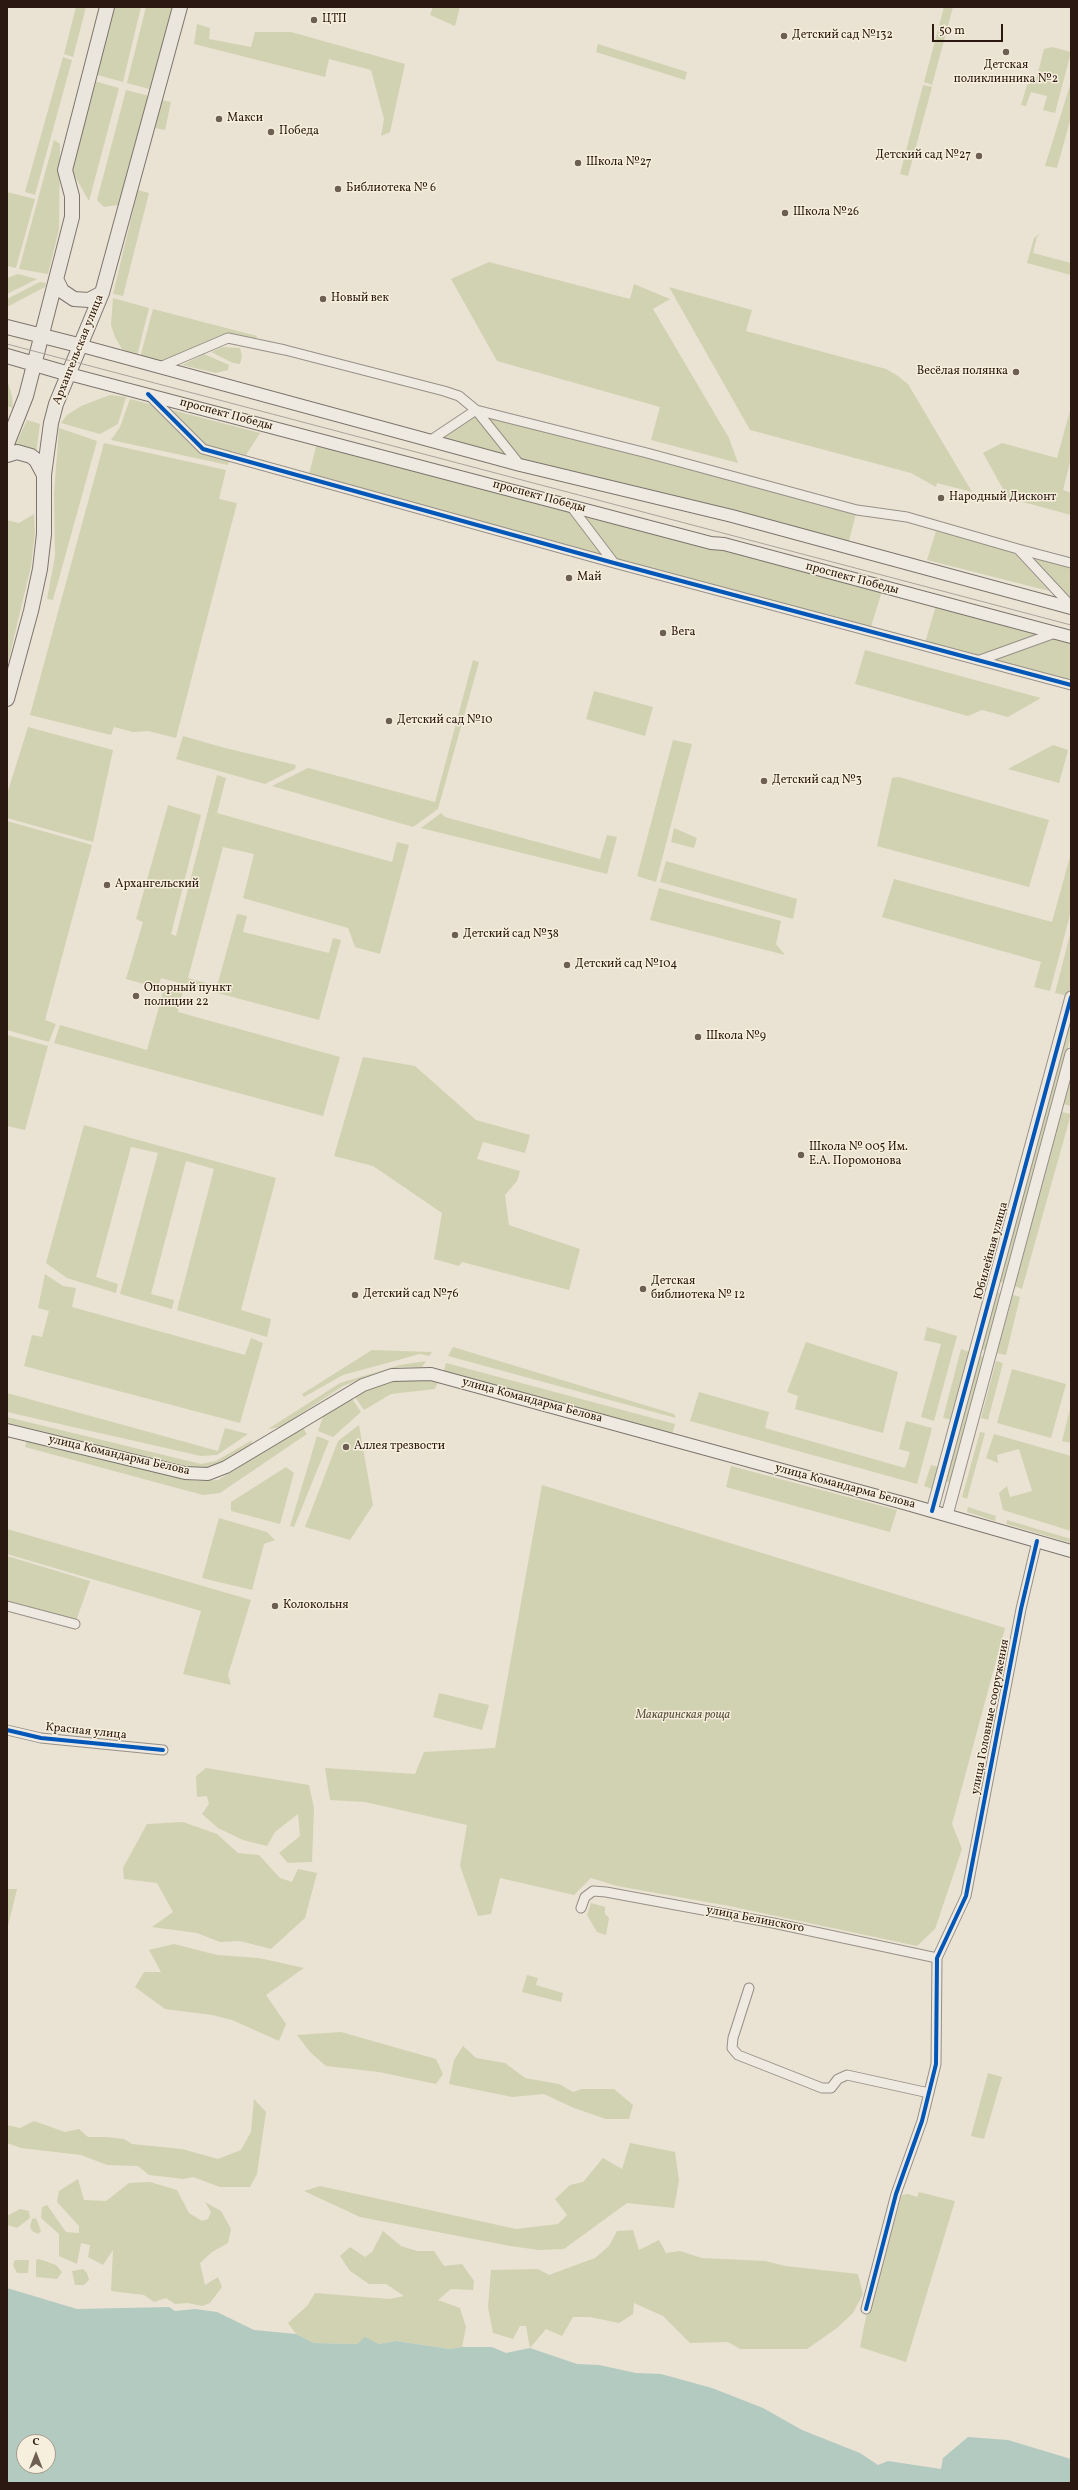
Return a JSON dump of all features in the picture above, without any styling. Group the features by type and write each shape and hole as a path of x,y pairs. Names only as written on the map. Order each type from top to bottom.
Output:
{"main road":[{"path":"7,444 26,396 43,336 72,217 72,196 65,170 107,7"},
{"name":"Архангельская улица","path":"7,699 40,568 44,534 44,475 51,423 56,404 82,346 102,293 135,180 180,7"},
{"path":"57,281 62,291 74,299 88,300 102,293"},
{"path":"7,327 520,465 732,516 1071,607"},
{"name":"проспект Победы","path":"7,356 69,374 1071,637"},
{"path":"7,455 17,452 31,456 36,460 44,475"},
{"name":"улица Командарма Белова","path":"7,1431 185,1473 208,1474 226,1467 363,1385 392,1375 431,1374 947,1515 1071,1551"}],"street":[{"path":"160,367 228,338 285,350 459,396 476,410 520,465"},
{"path":"148,394 203,449 614,563 1071,685"},
{"path":"431,440 476,410 648,453 857,510 907,517 1071,563"},
{"path":"570,505 614,563"},
{"path":"1018,549 1071,607"},
{"path":"980,660 1055,633"},
{"name":"Юбилейная улица","path":"932,1511 1071,997"},
{"path":"947,1515 1071,1054"},
{"path":"993,1286 1008,1290"},
{"name":"улица Головные сооружения","path":"937,1958 966,1896 1021,1609 1037,1541"},
{"path":"7,1606 75,1624"},
{"name":"Красная улица","path":"7,1730 41,1738 163,1750"},
{"name":"улица Белинского","path":"581,1908 585,1897 593,1891 606,1892 773,1922 937,1958"},
{"path":"866,2309 896,2194 922,2121 936,2064 937,1958"},
{"path":"749,1988 733,2038 732,2048 738,2055 822,2088 831,2088 838,2079 847,2075 929,2093"}],"green space":[{"path":"76,7 86,7 73,57 64,54"},
{"path":"112,7 141,7 123,82 94,74"},
{"path":"146,7 177,7 153,90 127,83"},
{"path":"433,7 460,7 455,26 430,15"},
{"path":"944,7 953,7 932,85 924,82"},
{"path":"197,24 210,28 209,39 251,47 255,32 291,32 405,64 390,132 381,136 384,119 371,70 329,59 325,77 194,44"},
{"path":"598,44 687,72 685,80 596,52"},
{"path":"1052,47 1071,52 1055,113 1043,110 1047,96 1031,92 1026,106 1021,105 1027,85 1036,80 1044,49"},
{"path":"63,57 72,60 35,195 25,192"},
{"path":"94,81 119,88 89,201 71,170"},
{"path":"1071,82 1071,117 1057,168 1045,166"},
{"path":"923,85 932,87 908,176 900,174"},
{"path":"126,90 153,97 129,185 118,205 104,207 97,200"},
{"path":"162,100 171,102 165,130 155,128"},
{"path":"54,140 60,144 59,229 48,274 19,269"},
{"path":"138,190 149,193 123,296 113,294"},
{"path":"7,192 35,199 16,268 7,266"},
{"path":"1041,233 1037,237 1033,253 1071,263 1071,275 1027,263 1034,238"},
{"path":"489,262 630,299 634,284 670,299 653,309 729,438 738,463 651,440 660,407 497,361 451,279"},
{"path":"18,274 37,279 7,294 7,278"},
{"path":"40,282 46,283 45,287 7,307 7,299"},
{"path":"669,287 752,310 746,331 886,369 898,376 908,384 972,492 937,483 936,487 911,473 750,430"},
{"path":"113,298 149,308 137,356 122,349 115,337 111,325"},
{"path":"153,309 257,336 255,343 228,338 164,363 140,358"},
{"path":"222,347 240,348 242,356 240,364 233,363 211,352"},
{"path":"204,354 229,365 228,370 216,373 182,365"},
{"path":"7,379 12,396 13,408 7,406"},
{"path":"110,395 126,397 118,424 100,434 61,423 67,415 81,406"},
{"path":"130,399 260,433 246,455 232,451 228,465 111,440 120,427"},
{"path":"1071,407 1071,458 1063,490 1071,493 1071,515 1008,498 983,453 1002,443 1057,458"},
{"path":"476,410 857,510 847,548 431,440"},
{"path":"27,420 40,424 36,453 14,448"},
{"path":"59,428 97,441 53,600 47,599 55,556 54,494"},
{"path":"318,439 883,588 870,630 308,478"},
{"path":"104,443 226,470 219,499 237,503 176,738 148,731 133,732 114,727 111,735 30,715"},
{"path":"34,514 35,533 31,566 7,667 7,520 19,523"},
{"path":"936,531 1013,552 1049,591 927,560"},
{"path":"1035,558 1071,567 1071,598 1037,562"},
{"path":"937,602 1071,637 1071,685 924,646"},
{"path":"865,650 1041,698 1008,717 982,710 968,716 855,684"},
{"path":"473,660 479,662 438,809 413,827 272,786 308,768 435,802"},
{"path":"594,691 653,707 645,736 586,719"},
{"path":"28,727 113,750 93,842 7,818 7,794"},
{"path":"183,736 296,765 295,769 265,784 176,759"},
{"path":"673,740 692,744 656,882 637,876"},
{"path":"1053,745 1068,750 1059,783 1008,769"},
{"path":"217,775 226,778 217,813 392,862 397,842 409,845 380,954 355,947 348,928 243,898 254,854 223,847 188,978 217,986 237,914 247,916 243,932 329,953 333,938 341,940 319,1020 161,978 158,988 126,979 143,922 136,919 168,805 201,815 171,934 176,936"},
{"path":"899,777 1049,820 1029,887 877,846 892,778"},
{"path":"441,813 445,817 600,859 607,835 617,837 607,874 421,828"},
{"path":"7,821 92,845 45,1020 56,1024 49,1042 7,1030"},
{"path":"674,828 697,838 694,848 671,842"},
{"path":"1071,853 1071,911 1050,991 1034,987 1041,962 882,917 894,879 1052,922"},
{"path":"666,861 797,899 793,919 660,882"},
{"path":"659,888 781,921 776,944 785,955 650,920"},
{"path":"1071,931 1071,984 1068,996 1055,993"},
{"path":"165,985 183,990 178,1012 340,1057 323,1116 54,1043 60,1025 147,1050"},
{"path":"1071,1016 1071,1036 1004,1283 999,1281"},
{"path":"7,1035 48,1046 25,1130 7,1126"},
{"path":"363,1057 415,1066 476,1120 530,1135 525,1153 483,1142 477,1159 520,1171 517,1181 505,1195 509,1225 580,1249 569,1290 462,1262 459,1266 434,1259 442,1213 373,1166 334,1156"},
{"path":"1071,1074 1071,1106 1063,1104"},
{"path":"1061,1112 1071,1114 1022,1289 1014,1286"},
{"path":"84,1125 276,1178 241,1310 271,1319 267,1337 177,1310 214,1169 186,1161 151,1294 174,1300 172,1309 120,1294 158,1153 131,1147 96,1277 118,1284 116,1293 67,1278 46,1263"},
{"path":"45,1274 63,1286 76,1288 72,1307 245,1355 251,1338 263,1343 240,1423 24,1366 32,1335 42,1337 49,1311 38,1308"},
{"path":"996,1292 1002,1294 987,1351 981,1349"},
{"path":"1013,1295 1020,1297 1006,1355 997,1353"},
{"path":"927,1327 957,1336 934,1421 921,1417 941,1344 924,1340"},
{"path":"806,1342 898,1372 883,1433 795,1409 798,1396 787,1392"},
{"path":"453,1347 674,1414 676,1418 448,1356"},
{"path":"961,1349 970,1352 952,1420 943,1418"},
{"path":"372,1350 432,1352 429,1356 420,1354 343,1375 304,1397 302,1394"},
{"path":"979,1356 985,1357 951,1483 945,1481"},
{"path":"426,1361 422,1367 400,1367 376,1373 343,1386 281,1427 268,1429 340,1383 400,1365"},
{"path":"996,1361 1003,1363 988,1420 981,1418"},
{"path":"446,1363 675,1424 672,1435 443,1374"},
{"path":"1012,1369 1066,1384 1051,1438 997,1423"},
{"path":"404,1378 439,1380 435,1389 391,1394 364,1410 355,1397 375,1386"},
{"path":"699,1392 769,1412 765,1428 905,1468 910,1452 899,1449 906,1421 932,1428 917,1484 690,1421"},
{"path":"7,1393 218,1451 225,1428 248,1434 217,1455 201,1456 7,1412"},
{"path":"351,1397 361,1412 333,1437 318,1431 323,1417 329,1410"},
{"path":"1071,1405 1071,1443 1062,1441"},
{"path":"7,1417 201,1464 216,1461 252,1440 251,1445 226,1460 208,1467 191,1467 7,1423"},
{"path":"359,1425 373,1505 350,1540 305,1527 338,1441"},
{"path":"303,1428 307,1434 220,1493 203,1495 25,1447 27,1438 195,1481 218,1480"},
{"path":"980,1432 985,1433 967,1499 962,1497"},
{"path":"994,1434 1071,1456 1071,1531 1003,1510 999,1493 1007,1486 1010,1497 1032,1491 1019,1449 997,1455 998,1463 986,1458"},
{"path":"317,1436 329,1441 294,1527 290,1526"},
{"path":"931,1465 939,1467 932,1489 924,1486"},
{"path":"731,1466 897,1510 890,1532 726,1487"},
{"path":"286,1467 294,1473 280,1524 231,1511 231,1502"},
{"name":"Макаринская роща","path":"542,1485 1005,1628 952,1824 962,1849 935,1929 917,1946 729,1906 617,1886 591,1878 574,1895 500,1878 491,1914 478,1916 460,1866 467,1825 365,1802 330,1800 325,1768 415,1774 424,1752 495,1748"},
{"path":"968,1507 996,1516 995,1521 967,1512"},
{"path":"219,1518 267,1532 275,1540 264,1544 252,1590 202,1578"},
{"path":"1007,1520 1071,1539 1071,1543 1006,1524"},
{"path":"7,1529 251,1600 228,1675 231,1685 183,1674 201,1611 7,1554"},
{"path":"7,1556 90,1581 75,1624 7,1606"},
{"path":"439,1693 489,1705 482,1730 433,1717"},
{"path":"206,1768 309,1785 314,1808 312,1862 288,1863 279,1853 300,1836 298,1814 275,1832 267,1846 243,1840 218,1828 202,1814 209,1804 207,1796 197,1797 196,1776"},
{"path":"183,1822 217,1834 238,1853 259,1855 280,1878 292,1882 298,1869 317,1873 305,1918 271,1949 240,1941 220,1942 197,1933 152,1927 173,1912 157,1883 124,1879 123,1868 147,1824"},
{"path":"7,1889 17,1889 7,1930"},
{"path":"591,1903 605,1907 605,1914 609,1918 606,1935 597,1932 587,1915"},
{"path":"174,1944 217,1955 259,1958 304,1968 266,1995 286,2024 279,2041 232,2020 212,2015 165,2009 135,1987 144,1972 161,1972 149,1950"},
{"path":"527,1975 538,1978 536,1985 563,1993 561,2002 522,1992"},
{"path":"341,2032 436,2059 443,2074 436,2084 379,2072 326,2066 310,2052 297,2035"},
{"path":"463,2046 476,2058 505,2063 525,2078 559,2084 573,2092 582,2089 614,2089 633,2105 629,2119 606,2119 574,2108 544,2094 512,2097 449,2084 454,2060"},
{"path":"988,2073 1002,2077 984,2139 971,2136"},
{"path":"254,2099 266,2112 257,2174 250,2187 220,2187 193,2177 184,2179 149,2175 138,2166 107,2165 81,2155 21,2148 7,2143 7,2125 20,2128 34,2121 65,2132 79,2129 88,2137 124,2139 132,2144 182,2149 218,2159 241,2150 251,2132"},
{"path":"630,2143 675,2152 679,2181 674,2208 627,2203 564,2249 539,2250 510,2246 360,2217 304,2191 320,2186 516,2229 558,2224 567,2215 555,2199 570,2185 583,2182 603,2158 622,2169"},
{"path":"78,2179 84,2200 106,2201 129,2183 150,2182 177,2190 189,2213 202,2221 208,2219 211,2212 205,2202 221,2211 231,2229 228,2243 212,2252 200,2263 205,2285 218,2277 222,2287 210,2303 202,2306 188,2303 175,2304 166,2298 154,2302 144,2295 111,2291 113,2250 103,2265 88,2257 90,2245 81,2243 77,2264 59,2256 59,2234 41,2218 42,2207 47,2205 66,2232 79,2233 79,2226 57,2202 59,2191"},
{"path":"919,2192 955,2201 906,2362 860,2347 866,2317 902,2195 908,2194 917,2197"},
{"path":"20,2209 29,2211 30,2218 17,2228 7,2225 7,2216"},
{"path":"36,2218 41,2231 38,2234 32,2231 30,2226 32,2219"},
{"path":"633,2230 639,2250 659,2240 666,2253 680,2251 702,2258 765,2261 785,2266 858,2274 863,2294 853,2313 837,2328 807,2349 740,2349 728,2342 690,2343 663,2316 634,2303 633,2314 619,2323 590,2317 573,2317 562,2336 546,2329 530,2348 526,2326 520,2326 513,2339 493,2333 488,2307 491,2270 538,2269 549,2275 595,2258 609,2246 617,2231"},
{"path":"383,2231 401,2246 417,2251 434,2251 444,2266 462,2264 474,2281 473,2290 451,2289 438,2300 460,2308 466,2327 462,2347 450,2349 396,2341 379,2344 366,2338 357,2344 314,2343 296,2334 288,2323 307,2306 315,2293 390,2299 404,2296 386,2284 369,2284 350,2271 340,2256 350,2247 365,2257 372,2252"},
{"path":"39,2259 56,2265 62,2272 57,2279 36,2277 36,2260"},
{"path":"15,2260 29,2260 28,2273 17,2273 13,2265"},
{"path":"83,2269 87,2273 89,2280 84,2285 75,2285 72,2271"}],"shaded area":[{"path":"7,2288 77,2309 169,2307 175,2311 195,2309 217,2312 254,2330 296,2334 314,2343 357,2344 365,2337 379,2344 396,2341 450,2349 462,2347 492,2347 506,2353 530,2348 577,2364 599,2365 636,2373 661,2374 712,2388 763,2408 802,2430 860,2453 878,2465 888,2461 941,2469 943,2458 968,2437 1008,2440 1071,2459 1071,2483 7,2483"}],"tram line":[{"path":"7,344 1071,625"}],"cycle path":[{"path":"148,394 203,449 614,563 1071,685"},
{"path":"932,1511 1071,997"},
{"path":"866,2309 896,2194 922,2121 936,2064 937,1958 966,1896 1021,1609 1037,1541"},
{"path":"7,1730 41,1738 163,1750"}],"place":[{"name":"ЦТП","path":"314,20"},
{"name":"Детский сад №132","path":"784,36"},
{"name":"Детская поликлинника №2","path":"1006,52"},
{"name":"Макси","path":"219,119"},
{"name":"Победа","path":"271,132"},
{"name":"Детский сад №27","path":"979,156"},
{"name":"Школа №27","path":"578,163"},
{"name":"Библиотека № 6","path":"338,189"},
{"name":"Школа №26","path":"785,213"},
{"name":"Новый век","path":"323,299"},
{"name":"Весёлая полянка","path":"1016,372"},
{"name":"Народный Дисконт","path":"941,498"},
{"name":"Май","path":"569,578"},
{"name":"Вега","path":"663,633"},
{"name":"Детский сад №10","path":"389,721"},
{"name":"Детский сад №3","path":"764,781"},
{"name":"Архангельский","path":"107,885"},
{"name":"Детский сад №38","path":"455,935"},
{"name":"Детский сад №104","path":"567,965"},
{"name":"Опорный пункт полиции 22","path":"136,996"},
{"name":"Школа №9","path":"698,1037"},
{"name":"Школа № 005 Им. Е.А. Поромонова","path":"801,1155"},
{"name":"Детская библиотека № 12","path":"643,1289"},
{"name":"Детский сад №76","path":"355,1295"},
{"name":"Аллея трезвости","path":"346,1447"},
{"name":"Колокольня","path":"275,1606"}]}
